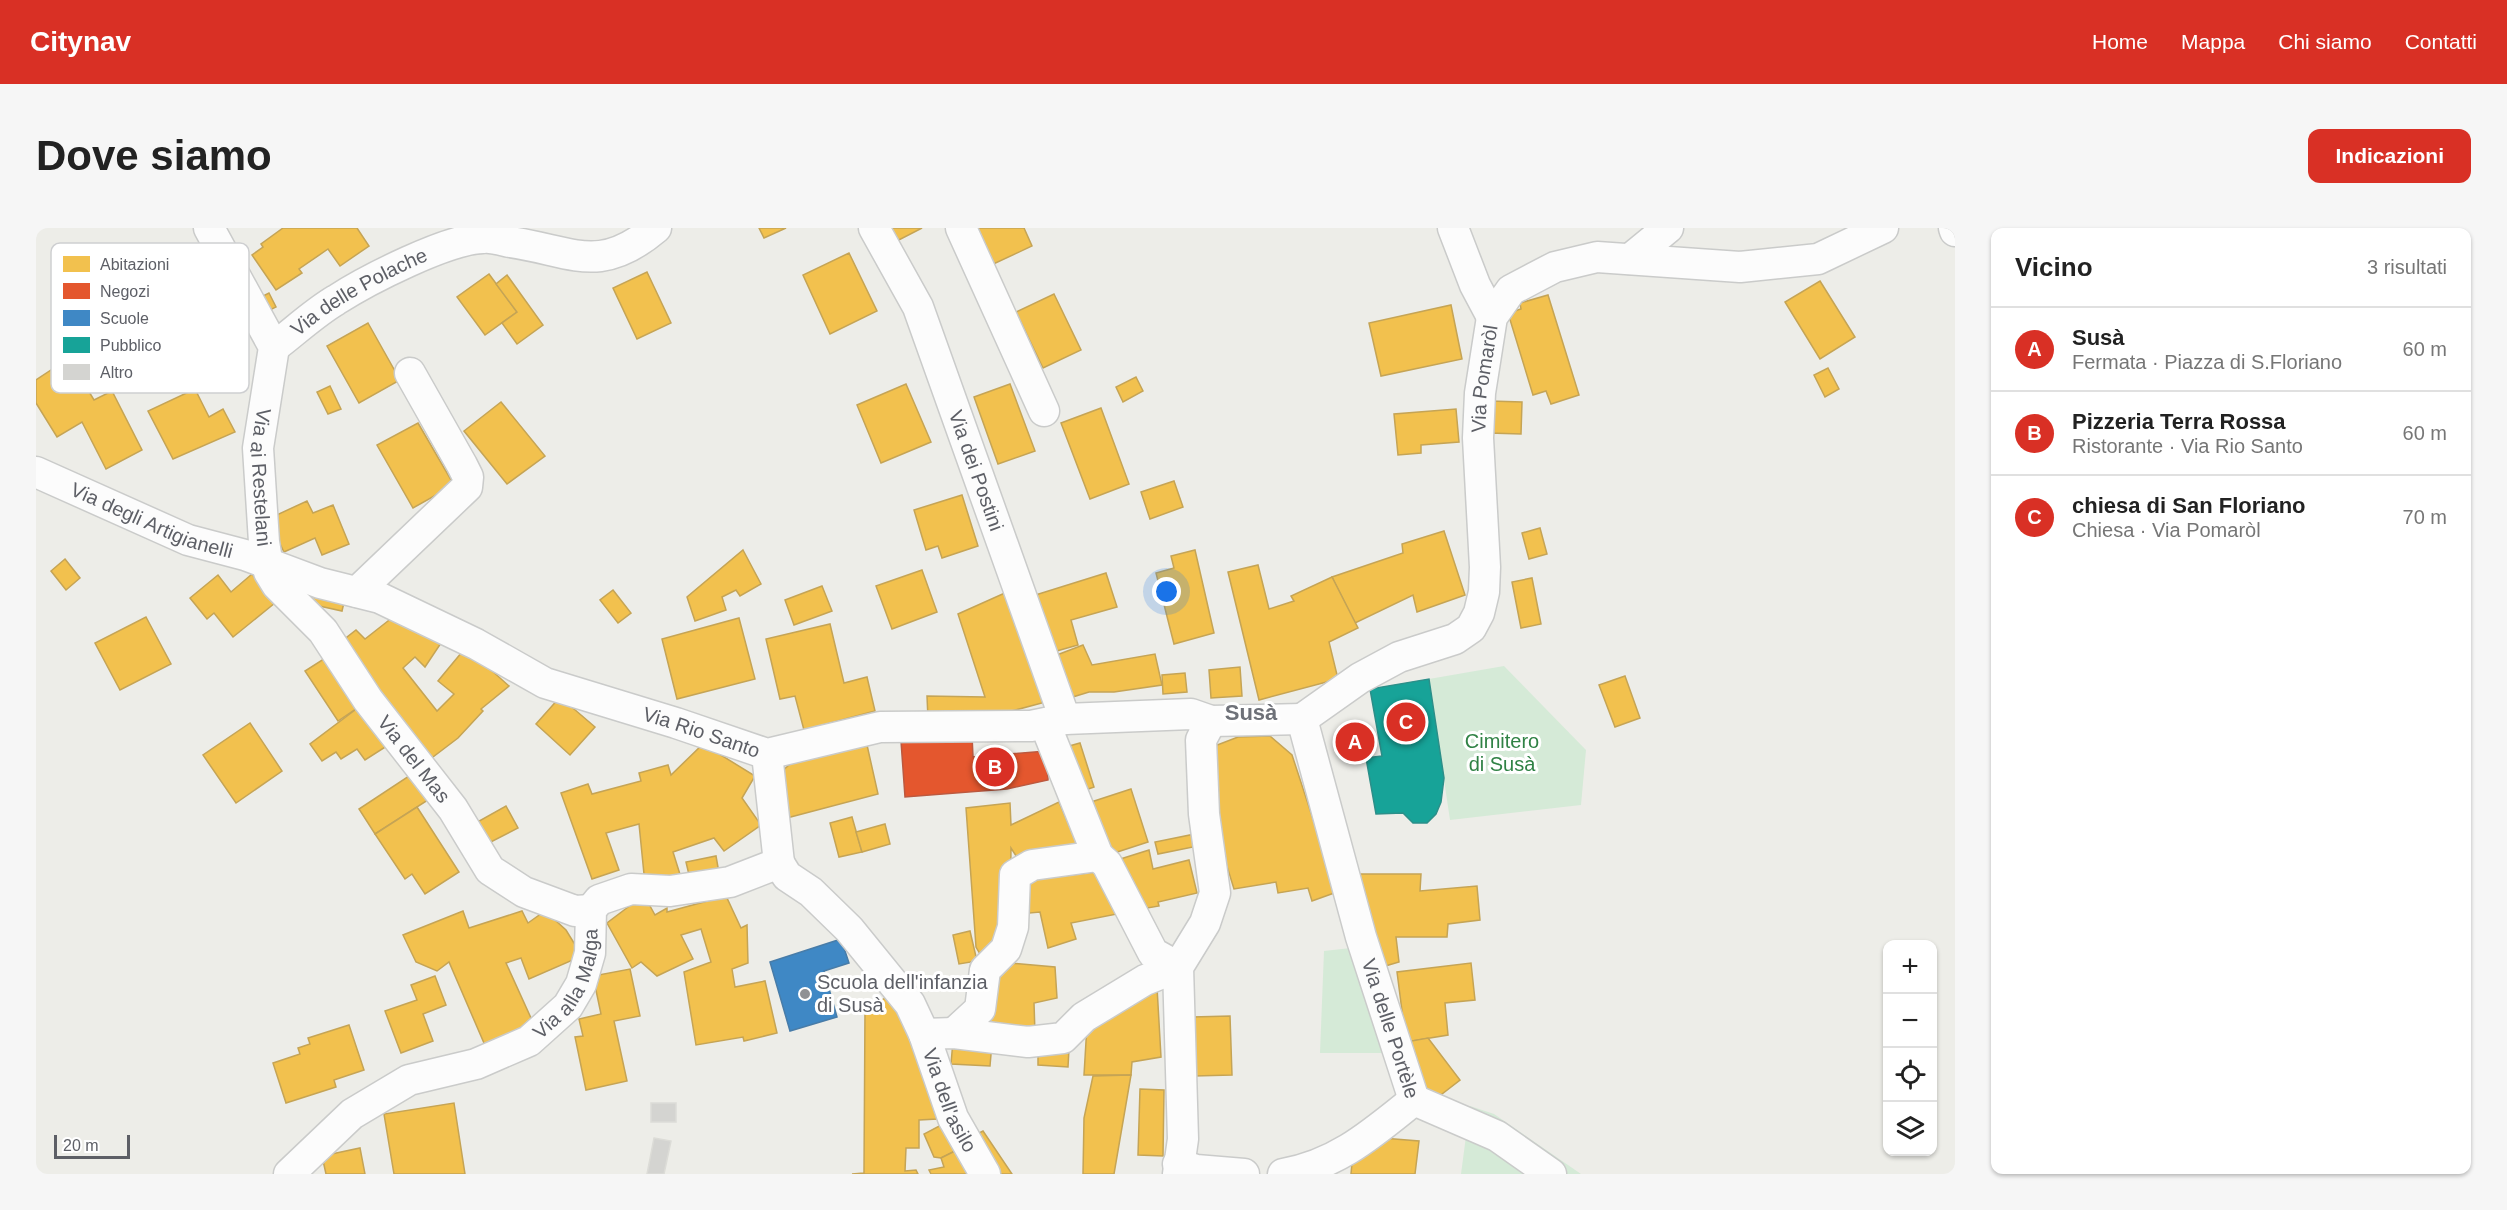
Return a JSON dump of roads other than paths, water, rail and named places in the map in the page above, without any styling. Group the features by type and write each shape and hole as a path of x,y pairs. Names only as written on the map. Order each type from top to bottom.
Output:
{"street":[{"path":"209,228 217,243"},
{"name":"Via delle Polache","path":"274,347 336,300 443,246 483,238 518,243 571,256 598,257 619,253 638,243 656,228"},
{"name":"Via dei Postini","path":"874,228 918,307 1098,856 1107,864 1153,953 1178,968"},
{"path":"961,228 1044,411"},
{"path":"1453,228 1475,285 1491,316"},
{"path":"1630,259 1668,228"},
{"name":"Via Pomaròl","path":"1302,719 1360,678 1399,657 1455,639 1471,628 1479,613 1484,592 1485,567 1478,427 1480,393 1491,316 1511,290 1555,267 1597,257 1740,267 1818,259 1883,228"},
{"path":"249,301 274,347"},
{"name":"Via ai Restelani","path":"270,563 264,542 258,448 274,347"},
{"path":"357,592 467,487 468,477 462,465 410,373"},
{"name":"Via degli Artigianelli","path":"36,472 188,540 270,563"},
{"name":"Via Rio Santo","path":"270,563 320,583 380,598 476,644 545,683 676,723 767,754 880,727 1031,726 1055,721 1191,714 1211,721 1302,719"},
{"name":"Via del Mas","path":"270,563 269,572 277,585 323,631 368,700 453,809 490,870 524,892 575,911 591,910"},
{"name":"Via delle Portèle","path":"1302,719 1344,876 1414,1100 1497,1136 1551,1174"},
{"path":"1211,721 1201,740 1204,814 1215,893 1205,923 1178,968 1183,1139 1172,1171 1196,1170 1244,1174"},
{"path":"767,754 779,863"},
{"path":"954,1033 981,1009 985,970 1006,949 1013,927 1015,875 1032,865 1098,856"},
{"name":"Via alla Malga","path":"289,1174 352,1114 409,1080 476,1064 529,1041 568,1006 581,984 590,953 591,910 599,900 631,889 670,891 730,882 779,863"},
{"name":"Via dell'asilo","path":"779,863 787,876 812,892 849,929 886,971 910,1004 924,1034 953,1118 985,1174"},
{"path":"924,1034 954,1033 1028,1042 1062,1038 1084,1017 1144,980 1178,968"},
{"path":"1283,1174 1335,1159 1361,1143 1414,1100"}],"place":[{"name":"chiesa di San Floriano","path":"1406,722"},
{"name":"Susà","path":"1355,742"},
{"name":"Pizzeria Terra Rossa","path":"995,767"},
{"name":"Scuola dell'infanzia di Susà","path":"805,994"}],"district":[{"name":"Susà","path":"1251,712"}],"park label":[{"name":"Cimitero di Susà","path":"1502,752"}]}
